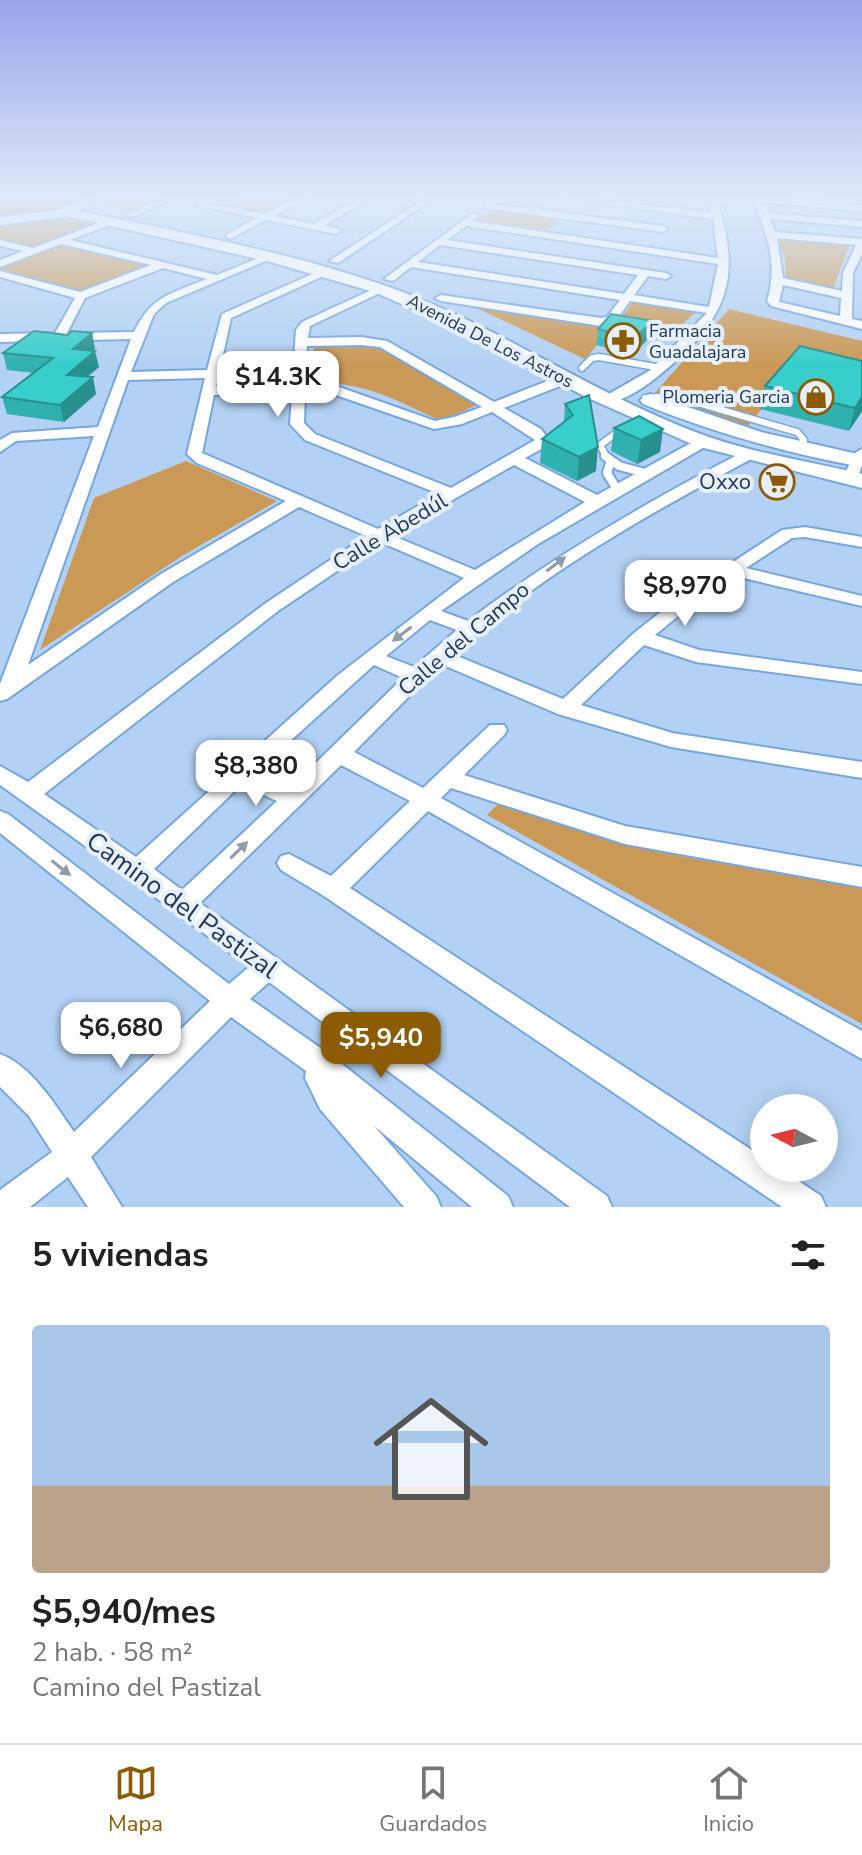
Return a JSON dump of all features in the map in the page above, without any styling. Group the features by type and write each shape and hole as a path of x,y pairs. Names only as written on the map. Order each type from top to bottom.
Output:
{"main road":[{"name":"Avenida De Los Astros","path":"249,252 302,259"},
{"name":"Avenida De Los Astros","path":"281,252 441,298 637,395 735,422 757,438 859,467"},
{"name":"Avenida De Los Astros","path":"385,284 642,420 703,442 757,438 859,467"}],"street":[{"path":"0,264 31,252"},
{"path":"108,252 218,278"},
{"path":"350,252 330,266 226,316 194,454 476,577"},
{"path":"426,252 385,284 306,324 301,342 297,424 301,432 452,494"},
{"path":"508,252 666,276"},
{"path":"667,252 724,262"},
{"path":"607,399 637,395 714,311 724,262 723,252"},
{"path":"778,252 780,281 773,301 775,304 862,325"},
{"path":"6,690 138,335 153,306 270,257"},
{"path":"411,264 714,311"},
{"path":"0,274 81,296 162,265"},
{"path":"846,322 844,295 853,268 862,275"},
{"path":"441,298 592,321 611,320 645,273"},
{"path":"780,281 844,295"},
{"path":"59,337 81,296"},
{"path":"0,338 138,335"},
{"name":"Calle Abedúl","path":"27,795 272,607 379,535 517,460 540,444 540,436 383,344 361,341 301,342"},
{"path":"123,376 214,374"},
{"path":"209,391 298,389 347,394 434,425 457,421 565,379"},
{"path":"0,448 5,440 23,435 103,431"},
{"name":"Calle del Campo","path":"183,904 339,754 415,675 470,629 583,546 757,438"},
{"name":"Calle del Campo","path":"137,870 372,657 476,577 703,442"},
{"path":"517,460 598,502"},
{"path":"6,690 167,578 299,500"},
{"path":"565,709 641,637 687,600 788,533 805,532 862,542"},
{"path":"731,570 862,601"},
{"path":"429,613 470,629"},
{"path":"641,637 696,656 862,678"},
{"path":"439,656 565,709 671,740 862,770"},
{"path":"372,657 415,675"},
{"path":"333,889 497,730"},
{"path":"339,754 425,799 862,1046"},
{"name":"Camino del Pastizal","path":"0,774 137,870 596,1207"},
{"path":"239,775 293,799"},
{"path":"449,779 625,835 862,877"},
{"name":"Camino del Pastizal","path":"0,820 229,1000 322,1066 497,1207"},
{"path":"289,863 333,889 810,1207"},
{"path":"4,1207 72,1155 229,1000 267,968"},
{"path":"322,1066 321,1086 330,1099 425,1207"},
{"path":"0,1067 39,1106 106,1207"}],"lane":[{"path":"582,368 592,358 599,357 661,368"},
{"path":"626,427 606,438 600,445 602,454 610,463 649,474"},
{"path":"610,463 607,473 618,491"}],"shaded area":[{"path":"39,252 91,252 154,266 84,293 0,270 0,267"},
{"path":"783,252 847,252 833,289 786,280"},
{"path":"633,302 696,312 666,339 610,330 585,359 470,305 614,328"},
{"path":"729,309 862,341 862,384 795,368 748,426 654,394"},
{"path":"371,342 479,404 440,421 362,388 311,383 314,344"},
{"path":"186,461 277,501 182,556 40,650 94,498"},
{"path":"500,802 589,834 685,857 862,887 862,1024 487,815"}],"building":[{"path":"611,314 653,321 639,334 625,336 598,329"},
{"path":"34,331 67,335 72,331 92,333 73,349 95,351 67,375 93,377 60,405 2,397 53,358 3,353"},
{"path":"800,346 862,361 862,397 855,408 765,386"},
{"path":"589,395 598,447 579,457 542,439 573,415 565,404"},
{"path":"639,416 663,429 641,440 614,428"}],"place":[{"name":"Farmacia Guadalajara","path":"623,341"},
{"name":"Plomeria Garcia","path":"816,397"},
{"name":"Oxxo","path":"777,482"}]}
